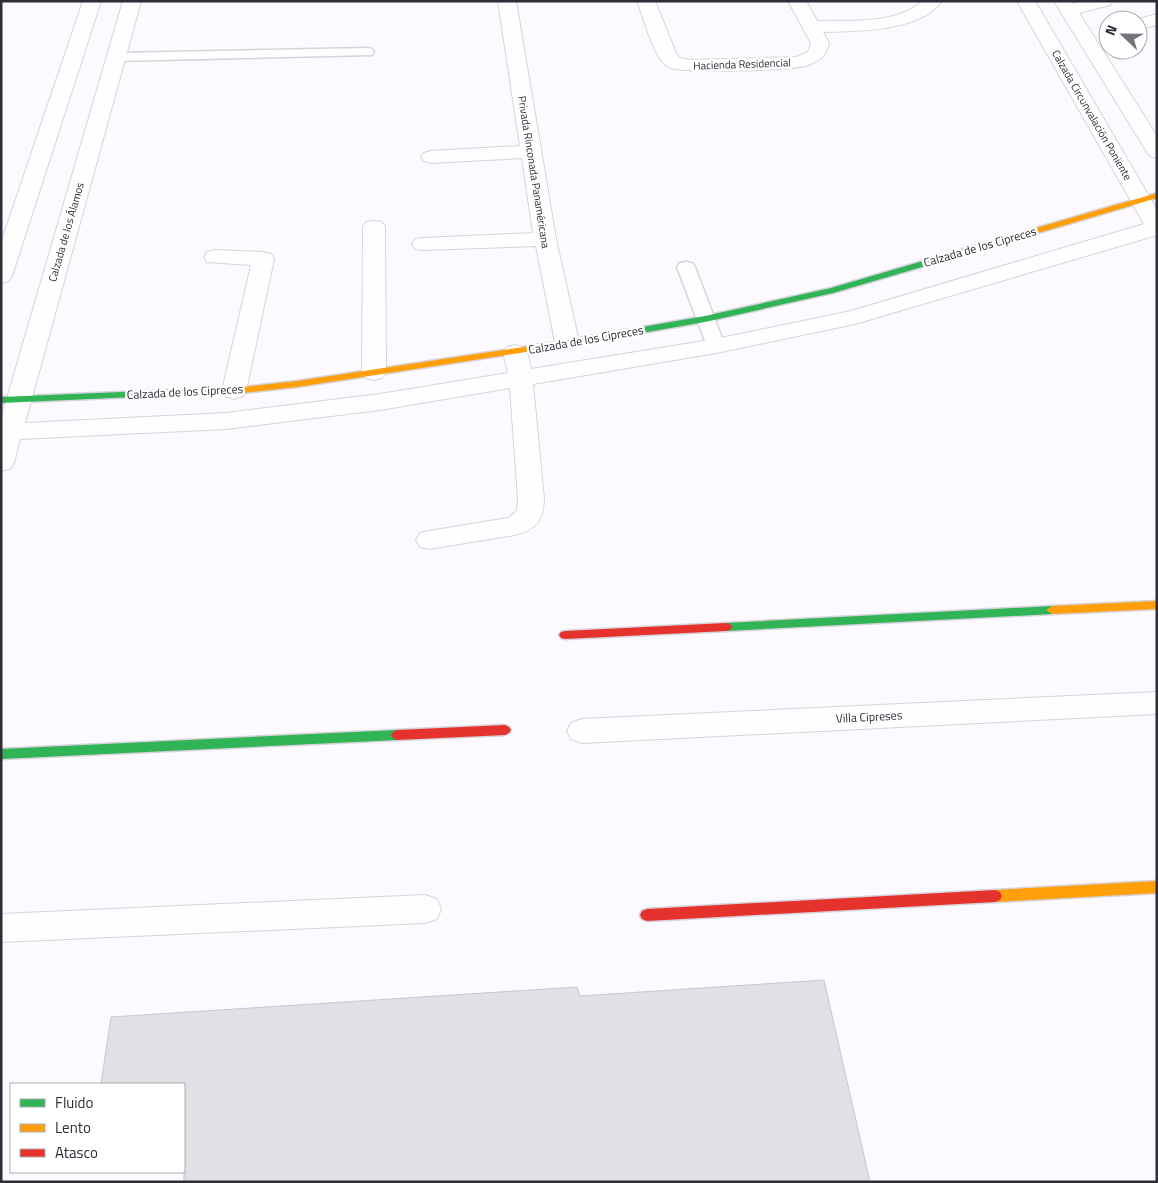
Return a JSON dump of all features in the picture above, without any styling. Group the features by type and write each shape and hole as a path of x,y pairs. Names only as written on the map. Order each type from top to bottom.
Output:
{"street":[{"name":"Calzada de los Álamos","path":"1,463 10,400 94,72 92,1"},
{"name":"Calzada de los Álamos","path":"1,276 94,72 132,1"},
{"name":"Privada Rinconada Panaméricana","path":"507,1 545,240 568,342"},
{"name":"Hacienda Residencial","path":"646,1 667,55 674,63 692,66 799,62 816,55 820,43 797,1"},
{"path":"811,27 875,23 912,17 929,7 933,1"},
{"name":"Calzada Circunvalación Poniente","path":"1026,1 1149,198 1156,228"},
{"path":"1104,1 1066,6 1157,152"},
{"path":"1089,42 1098,39"},
{"path":"431,157 531,151"},
{"name":"Calzada de los Cipreces","path":"10,400 234,391 515,352 705,319 832,290 1149,198"},
{"path":"374,227 374,373"},
{"path":"6,431 226,421 380,402 716,346 855,317 1156,228"},
{"path":"423,244 545,240"},
{"path":"215,258 263,259 234,391"},
{"path":"429,540 515,526 530,515 531,499 521,379 515,352"},
{"path":"565,635 1157,605"},
{"name":"Villa Cipreses","path":"582,731 1157,703"},
{"path":"1,754 505,730"},
{"path":"647,915 1157,887"},
{"path":"1,928 425,909"}],"lane":[{"path":"94,72 367,52"},
{"path":"686,268 716,346"}],"building":[{"path":"824,980 870,1182 184,1182 185,1083 101,1083 111,1017 577,987 580,996"}],"traffic: fast":[{"path":"550,346 705,319 833,290 984,246"},
{"path":"1,400 243,390"},
{"path":"726,627 1052,610"},
{"path":"1,754 397,735"}],"traffic: slow":[{"path":"984,246 1157,195"},
{"path":"243,390 297,384 550,346"},
{"path":"1052,610 1157,605"},
{"path":"995,896 1157,887"}],"traffic: jam":[{"path":"565,635 726,627"},
{"path":"397,735 505,730"},
{"path":"647,915 995,896"}]}
